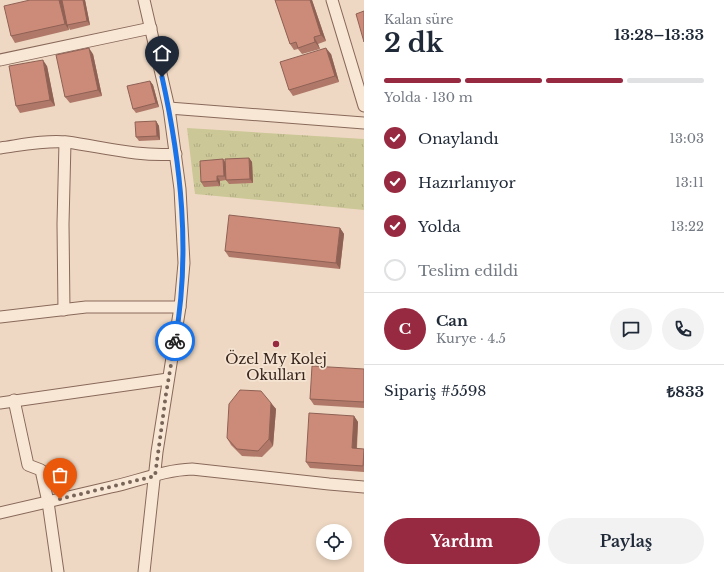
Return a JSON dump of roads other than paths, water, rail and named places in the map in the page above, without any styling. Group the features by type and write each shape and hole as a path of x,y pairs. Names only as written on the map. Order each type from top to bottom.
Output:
{"street":[{"path":"144,0 169,108 180,189 183,252 180,307 168,379 144,572"},
{"path":"332,0 364,106"},
{"path":"0,60 150,28"},
{"path":"169,108 364,123"},
{"path":"0,148 39,143 65,142 146,155 176,154"},
{"path":"64,310 63,224 65,142"},
{"path":"0,317 86,308 180,307"},
{"path":"0,403 168,379"},
{"path":"14,400 28,465 41,470 48,502 58,572"},
{"path":"0,513 155,476 169,471 192,469 364,487"}],"place":[{"name":"Özel My Kolej Okulları","path":"276,344"}]}
